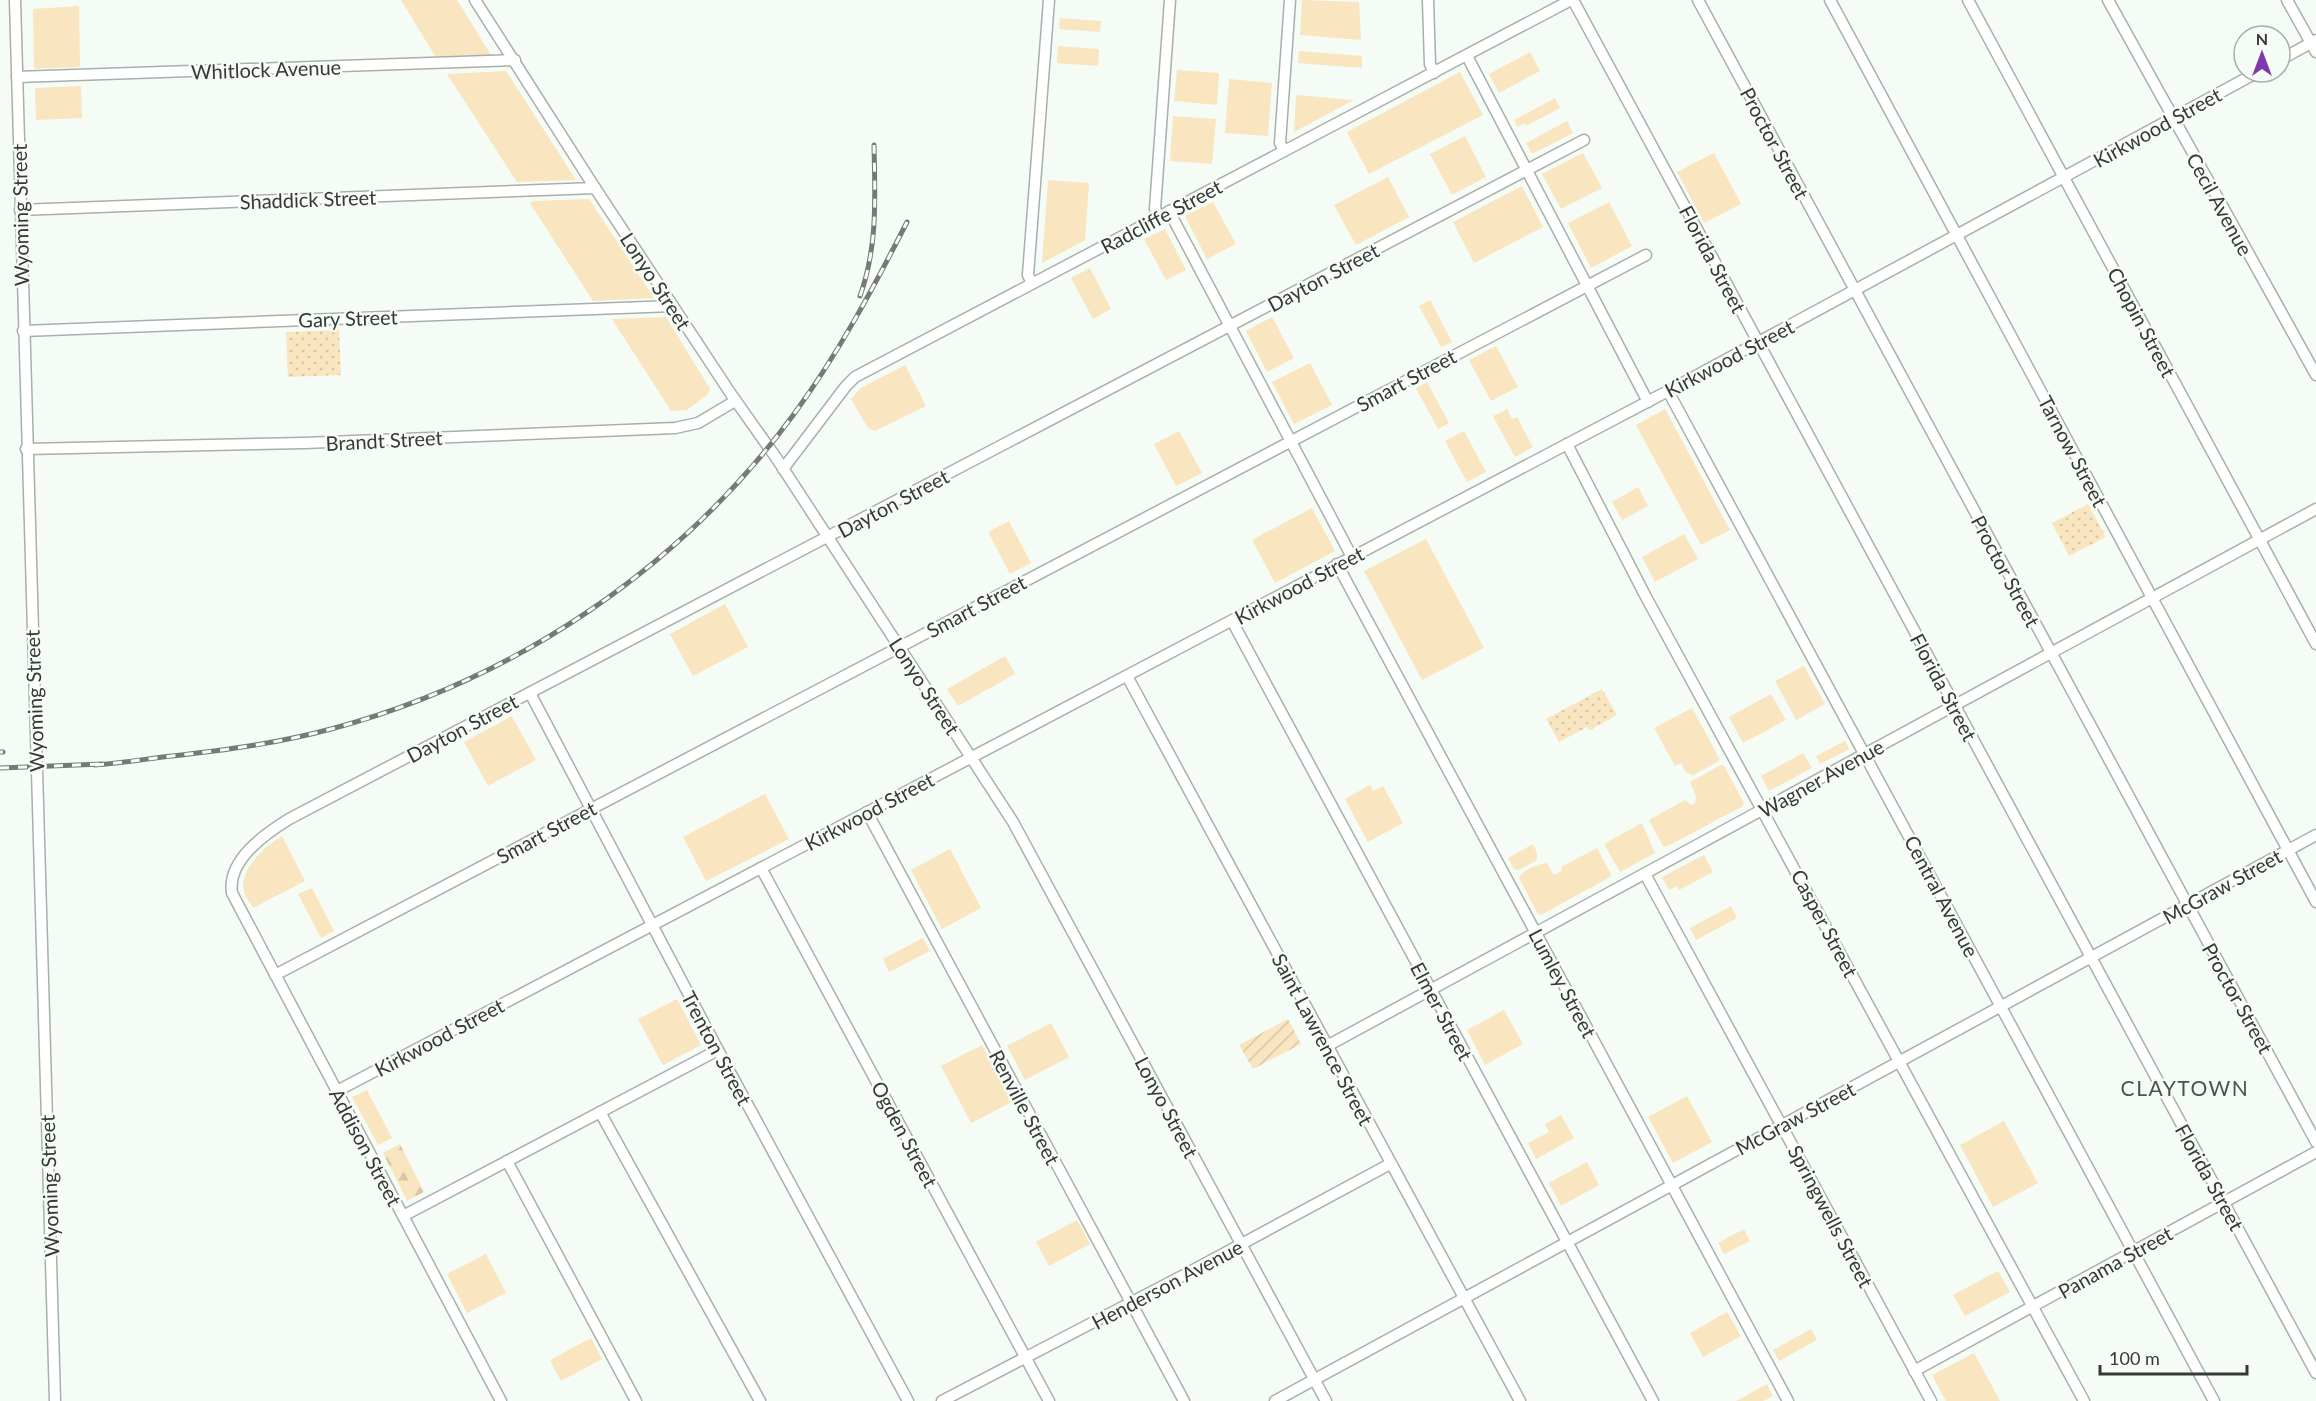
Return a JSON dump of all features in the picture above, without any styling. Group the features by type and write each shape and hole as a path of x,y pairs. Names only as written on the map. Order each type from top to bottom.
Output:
{"street":[{"name":"Wyoming Street","path":"15,0 55,1401"},
{"name":"Lonyo Street","path":"475,0 595,188 735,401 783,469 1021,837 1326,1401"},
{"path":"1032,283 1028,275 1049,0"},
{"path":"1170,0 1155,209 1164,214 1230,326 1352,557"},
{"path":"1284,151 1280,143 1290,0"},
{"path":"1428,0 1430,64 1434,73"},
{"name":"Radcliffe Street","path":"783,469 855,377 1572,0"},
{"name":"Florida Street","path":"1572,0 2316,1373"},
{"name":"Proctor Street","path":"1698,0 2316,1142"},
{"name":"Tarnow Street","path":"1830,0 2316,902"},
{"name":"Chopin Street","path":"1968,0 2316,644"},
{"name":"Cecil Avenue","path":"2108,0 2316,375"},
{"path":"2287,0 2314,45 2292,55"},
{"path":"1467,56 1648,402"},
{"name":"Whitlock Avenue","path":"17,77 515,60"},
{"name":"Kirkwood Street","path":"337,1091 1668,392 2236,84"},
{"name":"Dayton Street","path":"232,893 231,882 243,858 260,838 272,830 1584,140"},
{"name":"Shaddick Street","path":"20,210 595,188"},
{"name":"Smart Street","path":"275,975 1646,255"},
{"name":"Gary Street","path":"23,330 673,306"},
{"name":"Central Avenue","path":"1668,392 2214,1401"},
{"name":"Brandt Street","path":"26,448 304,444 675,428 698,423 735,401"},
{"name":"Casper Street","path":"1567,444 1646,597 2084,1401"},
{"name":"Wagner Avenue","path":"1327,1046 2316,509"},
{"name":"Lumley Street","path":"1337,564 1788,1401"},
{"name":"Elmer Street","path":"1232,621 1653,1401"},
{"name":"Saint Lawrence Street","path":"1127,676 1520,1401"},
{"name":"Trenton Street","path":"530,693 718,1050 908,1401"},
{"name":"Renville Street","path":"867,812 1184,1401"},
{"name":"McGraw Street","path":"1275,1401 2316,836"},
{"name":"Ogden Street","path":"761,868 1049,1401"},
{"name":"Springwells Street","path":"1645,873 1931,1401"},
{"name":"Addison Street","path":"232,893 501,1401"},
{"path":"403,1215 718,1050"},
{"path":"600,1112 760,1401"},
{"name":"Panama Street","path":"1914,1371 2316,1152"},
{"path":"507,1161 636,1401"},
{"name":"Henderson Avenue","path":"942,1401 1242,1245 1390,1164"}],"green space":[{"path":"401,0 457,0 491,55 435,56"},
{"path":"1302,0 1359,2 1361,40 1300,35"},
{"path":"79,6 80,67 34,69 33,9"},
{"path":"1060,18 1101,21 1100,32 1059,29"},
{"path":"1058,46 1099,49 1098,66 1057,63"},
{"path":"1299,51 1362,56 1362,68 1298,63"},
{"path":"1530,52 1540,71 1499,93 1489,74"},
{"path":"1177,70 1219,73 1217,105 1174,101"},
{"path":"506,71 576,180 517,182 447,74"},
{"path":"1460,72 1483,115 1369,174 1347,132"},
{"path":"1229,79 1272,83 1268,136 1225,133"},
{"path":"81,86 82,118 36,120 35,88"},
{"path":"1296,95 1354,100 1294,132"},
{"path":"1555,98 1560,108 1526,126 1525,123 1517,127 1514,120"},
{"path":"1173,116 1216,119 1212,164 1170,161"},
{"path":"1567,121 1573,133 1532,154 1526,143"},
{"path":"1465,136 1486,177 1452,195 1430,154"},
{"path":"1583,153 1602,188 1561,209 1542,174"},
{"path":"1714,153 1741,204 1704,223 1677,172"},
{"path":"1388,177 1409,217 1356,245 1334,205"},
{"path":"1048,180 1089,183 1085,240 1042,263"},
{"path":"1522,186 1543,227 1474,263 1453,222"},
{"path":"589,199 654,298 593,301 530,203"},
{"path":"1213,202 1236,244 1207,259 1185,216"},
{"path":"1609,202 1632,246 1591,268 1568,223"},
{"path":"1165,229 1186,270 1166,280 1144,239"},
{"path":"1090,268 1111,309 1093,319 1071,278"},
{"path":"1430,300 1452,342 1441,347 1419,306"},
{"path":"666,317 710,389 708,394 687,410 671,411 612,319"},
{"path":"1272,317 1294,358 1267,372 1246,331"},
{"path":"339,330 341,375 288,377 286,332"},
{"path":"1496,346 1518,387 1491,401 1469,360"},
{"path":"1310,363 1332,405 1294,424 1272,382"},
{"path":"905,365 926,406 875,431 868,428 851,399 861,388"},
{"path":"1427,382 1449,423 1438,429 1416,388"},
{"path":"1507,409 1512,419 1517,417 1533,447 1515,457 1493,416"},
{"path":"1665,409 1730,530 1701,545 1636,425"},
{"path":"1179,431 1202,473 1176,486 1154,444"},
{"path":"1464,431 1486,472 1467,482 1445,441"},
{"path":"1638,487 1648,506 1622,520 1612,502"},
{"path":"2088,504 2106,537 2069,556 2052,523"},
{"path":"1312,508 1335,551 1275,583 1252,540"},
{"path":"1009,521 1031,563 1010,574 988,532"},
{"path":"1684,534 1698,559 1655,582 1642,557"},
{"path":"1426,539 1484,648 1422,680 1364,571"},
{"path":"725,604 748,647 693,676 670,634"},
{"path":"1005,656 1015,674 958,706 947,689"},
{"path":"1804,666 1825,704 1796,720 1775,681"},
{"path":"1602,689 1617,715 1590,730 1587,727 1559,742 1546,719"},
{"path":"1771,694 1786,720 1743,743 1729,717"},
{"path":"1692,708 1719,758 1719,761 1693,775 1686,772 1681,763 1675,766 1654,728"},
{"path":"512,716 536,760 488,786 464,742"},
{"path":"1845,741 1849,749 1820,764 1816,756"},
{"path":"1803,753 1812,768 1769,791 1761,776"},
{"path":"1721,765 1724,766 1744,803 1743,806 1666,847 1663,846 1649,820 1685,800 1691,805 1695,803 1696,796 1690,782"},
{"path":"1370,785 1373,791 1383,786 1403,823 1368,842 1345,799"},
{"path":"765,794 789,839 706,881 683,837"},
{"path":"1642,823 1655,853 1620,872 1604,844"},
{"path":"282,836 305,881 253,908 244,892 245,875 261,852"},
{"path":"1533,844 1537,860 1519,870 1514,869 1508,858"},
{"path":"1597,848 1611,874 1610,877 1541,915 1538,914 1519,878 1521,875 1531,868 1547,863 1554,875 1562,870 1561,867"},
{"path":"950,849 981,908 942,929 911,870"},
{"path":"1704,855 1713,872 1679,890 1677,886 1669,890 1662,877"},
{"path":"312,888 334,931 321,938 298,894"},
{"path":"1731,906 1737,918 1696,940 1690,928"},
{"path":"923,938 930,951 889,972 883,959"},
{"path":"677,999 701,1045 663,1065 638,1019"},
{"path":"1504,1010 1523,1044 1485,1065 1467,1030"},
{"path":"1288,1019 1301,1044 1253,1069 1239,1045"},
{"path":"1051,1023 1069,1057 1025,1080 1007,1046"},
{"path":"982,1045 1012,1102 971,1123 941,1066"},
{"path":"367,1090 392,1138 378,1145 352,1097"},
{"path":"1687,1096 1712,1142 1673,1163 1648,1117"},
{"path":"1561,1115 1574,1138 1536,1159 1528,1143 1549,1132 1545,1124"},
{"path":"2004,1121 2038,1183 1993,1207 1960,1145"},
{"path":"400,1144 424,1192 407,1201 383,1153"},
{"path":"1587,1162 1599,1185 1561,1206 1549,1183"},
{"path":"1077,1220 1090,1244 1049,1266 1036,1242"},
{"path":"1744,1229 1750,1241 1724,1254 1718,1243"},
{"path":"486,1254 506,1293 467,1313 447,1274"},
{"path":"1998,1271 2010,1292 1965,1316 1953,1295"},
{"path":"1727,1312 1741,1336 1703,1357 1690,1333"},
{"path":"1811,1329 1817,1340 1779,1361 1773,1350"},
{"path":"591,1338 602,1359 561,1381 550,1360"},
{"path":"1974,1353 2000,1401 1946,1401 1932,1375"},
{"path":"1767,1384 1773,1396 1763,1401 1736,1401"}],"railway":[{"path":"860,296 873,240 874,145"},
{"path":"95,765 252,746 331,729 399,708 465,681 529,648 589,611 646,568 700,521 749,470 794,414 826,368 907,222"},
{"path":"0,768 102,764"}],"district":[{"name":"CLAYTOWN","path":"2185,1087"}]}
